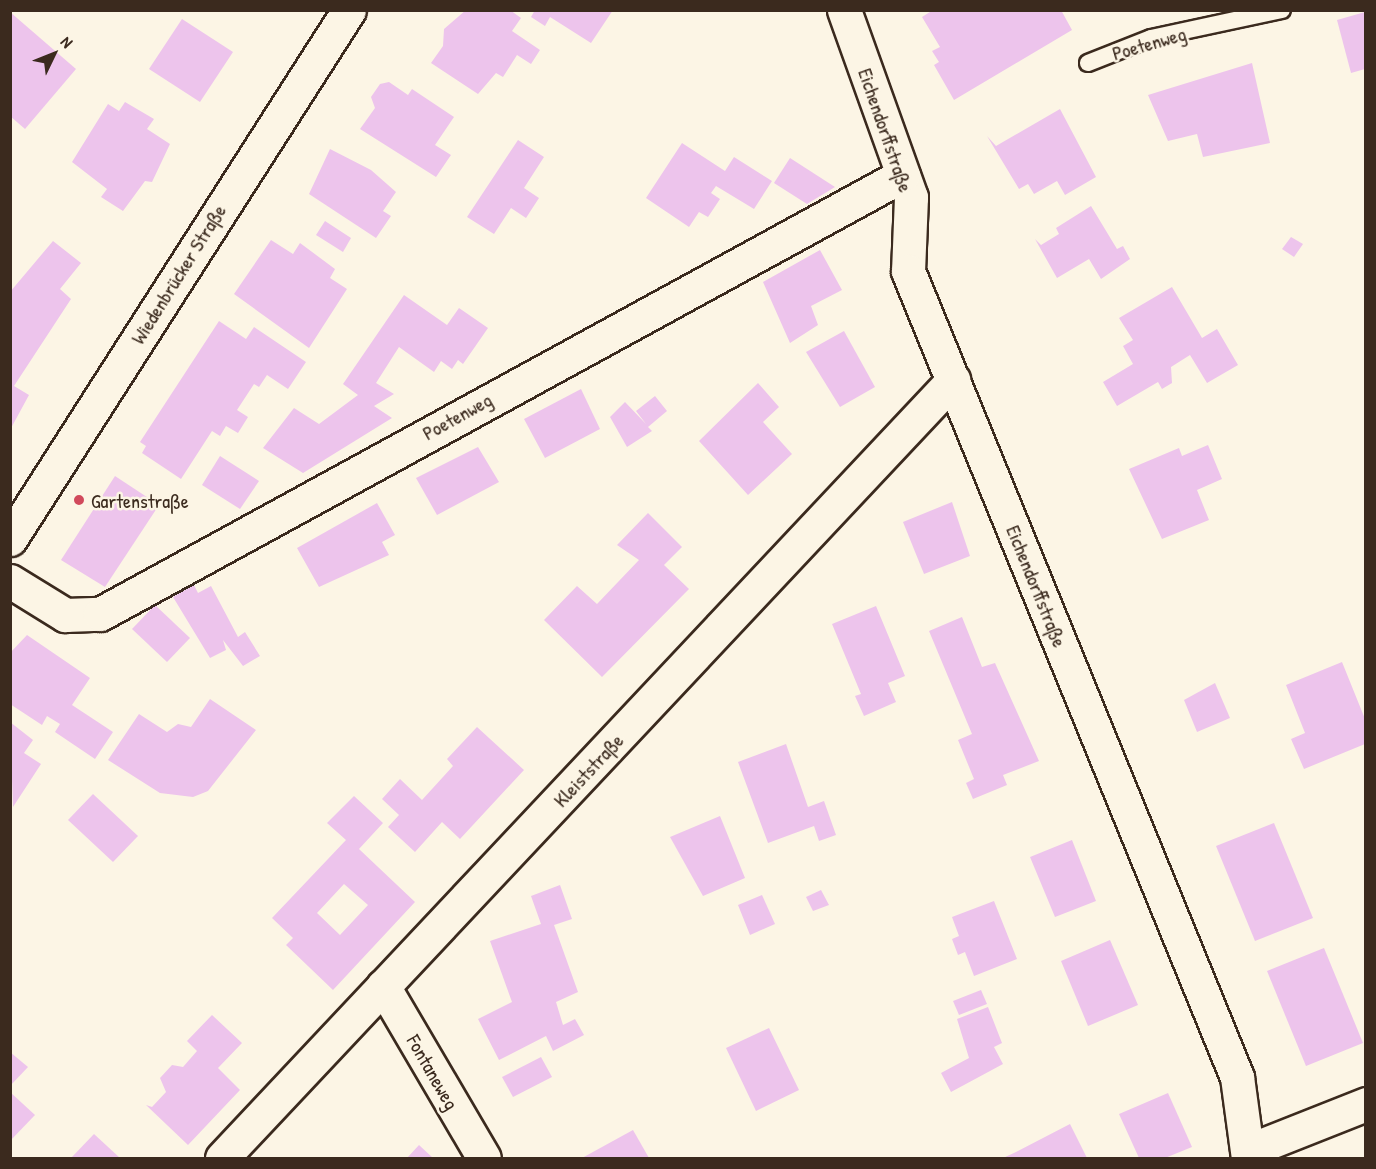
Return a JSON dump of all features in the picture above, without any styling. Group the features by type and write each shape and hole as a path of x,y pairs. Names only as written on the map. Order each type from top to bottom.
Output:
{"street":[{"name":"Wiedenbrücker Straße","path":"12,531 349,10"},
{"name":"Eichendorffstraße","path":"843,10 911,197 908,271 1237,1077 1249,1154"},
{"name":"Poetenweg","path":"10,581 65,615 100,614 903,175"},
{"name":"Kleiststraße","path":"222,1158 953,380"},
{"name":"Fontaneweg","path":"382,986 484,1158"},
{"path":"1249,1154 1365,1104"}],"lane":[{"name":"Poetenweg","path":"1088,63 1151,38 1281,10"}],"building":[{"path":"466,10 510,10 521,18 512,31 540,50 531,64 517,55 503,77 496,73 478,94 431,63 443,46 444,29"},
{"path":"535,10 613,10 591,43 550,17 545,26 531,17"},
{"path":"933,10 1061,10 1072,30 954,100 934,65 939,62 932,51 940,47 922,17"},
{"path":"10,12 76,69 25,129 10,116"},
{"path":"1365,12 1365,69 1351,73 1337,20"},
{"path":"182,19 233,52 200,102 149,69"},
{"path":"1252,63 1270,143 1203,157 1197,134 1168,141 1148,95"},
{"path":"389,82 408,95 412,89 454,117 435,145 451,155 436,177 360,129 375,108 371,97 380,84"},
{"path":"125,102 154,119 147,129 170,144 152,182 145,181 123,211 101,197 107,189 72,162 108,104 119,111"},
{"path":"1060,109 1096,177 1065,195 1057,181 1034,194 1028,184 1019,189 987,136 996,146"},
{"path":"518,140 544,157 524,188 539,198 526,218 511,208 494,234 467,217"},
{"path":"682,143 725,171 734,157 772,181 754,209 716,186 711,193 720,199 708,217 699,212 689,227 646,198"},
{"path":"330,149 371,170 396,192 383,211 391,216 376,238 309,194"},
{"path":"790,158 835,187 807,204 774,183"},
{"path":"1091,206 1117,249 1123,246 1130,259 1101,279 1089,259 1057,278 1035,239 1041,245 1059,234 1056,228"},
{"path":"325,221 351,238 343,252 316,235"},
{"path":"1291,237 1303,244 1294,257 1282,249"},
{"path":"271,240 293,254 300,243 335,269 330,278 347,289 309,348 234,294"},
{"path":"53,241 81,263 60,289 71,299 14,386 29,395 10,430 10,292"},
{"path":"820,250 842,290 811,306 818,325 790,343 763,282"},
{"path":"1172,287 1202,338 1217,329 1238,365 1207,383 1190,355 1171,367 1172,383 1162,389 1158,382 1117,406 1103,382 1133,364 1123,346 1133,340 1119,318"},
{"path":"404,295 447,325 459,308 488,328 463,364 458,360 452,369 441,361 434,372 399,347 376,383 394,394 374,406 392,418 303,473 263,448 294,408 319,424 358,395 343,384"},
{"path":"219,321 246,339 254,327 306,362 288,389 267,375 259,387 254,384 237,410 248,417 238,433 226,426 220,436 212,431 181,479 142,453 146,446 140,442"},
{"path":"844,331 875,387 840,407 806,352"},
{"path":"758,383 779,407 763,422 792,454 748,495 699,441"},
{"path":"581,389 600,429 545,458 524,419"},
{"path":"655,396 667,411 648,427 652,431 627,447 610,417 625,402 646,424 636,411"},
{"path":"1208,445 1222,479 1197,490 1209,520 1162,539 1129,469 1179,448 1182,456"},
{"path":"478,447 499,482 437,515 416,478"},
{"path":"220,456 259,481 240,509 202,485"},
{"path":"115,476 159,505 105,587 61,560"},
{"path":"952,502 970,556 924,574 903,522"},
{"path":"377,503 395,535 382,542 389,555 319,587 297,548"},
{"path":"648,513 682,547 664,565 689,589 602,677 544,620 577,586 597,604 639,560 617,545"},
{"path":"194,585 198,593 211,586 238,637 245,632 260,656 243,666 223,640 226,650 210,658 173,597"},
{"path":"155,605 190,638 167,662 132,629"},
{"path":"876,606 905,676 888,683 896,702 864,716 855,696 861,694 832,624"},
{"path":"962,617 982,667 995,663 1039,761 1003,775 1007,785 973,799 966,783 974,779 958,740 972,734 929,631"},
{"path":"27,635 90,678 72,705 113,732 95,759 55,732 60,724 47,716 42,725 10,704 10,653"},
{"path":"1342,662 1365,719 1365,744 1304,769 1291,739 1305,733 1286,685"},
{"path":"1215,683 1230,718 1197,732 1184,700"},
{"path":"210,699 256,730 208,791 193,797 160,793 108,760 139,714 167,732 178,724 191,727"},
{"path":"10,722 33,740 24,753 41,764 13,807"},
{"path":"477,727 524,770 460,839 442,822 415,852 388,827 399,815 382,799 400,779 422,800 453,766 447,759"},
{"path":"786,744 808,807 824,801 836,835 819,841 814,826 768,843 738,762"},
{"path":"93,794 138,836 113,862 68,820"},
{"path":"354,796 383,823 359,849 415,902 333,990 286,945 293,938 272,918 346,840 327,823","holes":["344,884 368,905 340,935 317,913"]},
{"path":"720,816 745,878 703,896 670,837"},
{"path":"1274,823 1313,918 1255,941 1216,846"},
{"path":"1072,840 1096,901 1055,917 1030,857"},
{"path":"560,885 572,919 554,925 578,992 556,1002 563,1025 575,1019 584,1035 553,1051 546,1036 499,1060 478,1019 512,1002 490,941 541,924 531,896"},
{"path":"821,890 829,905 813,911 806,897"},
{"path":"762,895 775,924 750,935 738,905"},
{"path":"994,901 1017,959 974,976 965,952 958,955 952,939 959,936 952,917"},
{"path":"1110,940 1138,1005 1088,1026 1061,961"},
{"path":"1324,948 1363,1043 1306,1066 1267,971"},
{"path":"981,990 987,1004 959,1015 953,1001"},
{"path":"988,1007 1002,1043 994,1047 1003,1064 951,1092 941,1073 969,1058 957,1019"},
{"path":"212,1015 242,1043 218,1068 240,1090 188,1145 146,1105 152,1107 166,1092 160,1078 172,1065 183,1067 197,1051 187,1041"},
{"path":"769,1028 799,1090 756,1111 726,1048"},
{"path":"10,1052 28,1067 10,1086"},
{"path":"541,1057 552,1077 513,1097 502,1077"},
{"path":"10,1092 35,1115 10,1141"},
{"path":"1168,1093 1192,1147 1165,1158 1139,1158 1119,1114"},
{"path":"1070,1124 1087,1158 1003,1158 1016,1152"},
{"path":"633,1130 649,1158 582,1158"},
{"path":"94,1134 120,1158 71,1158"},
{"path":"419,1145 433,1158 407,1158"}],"place":[{"name":"Gartenstraße","path":"79,500"}]}
